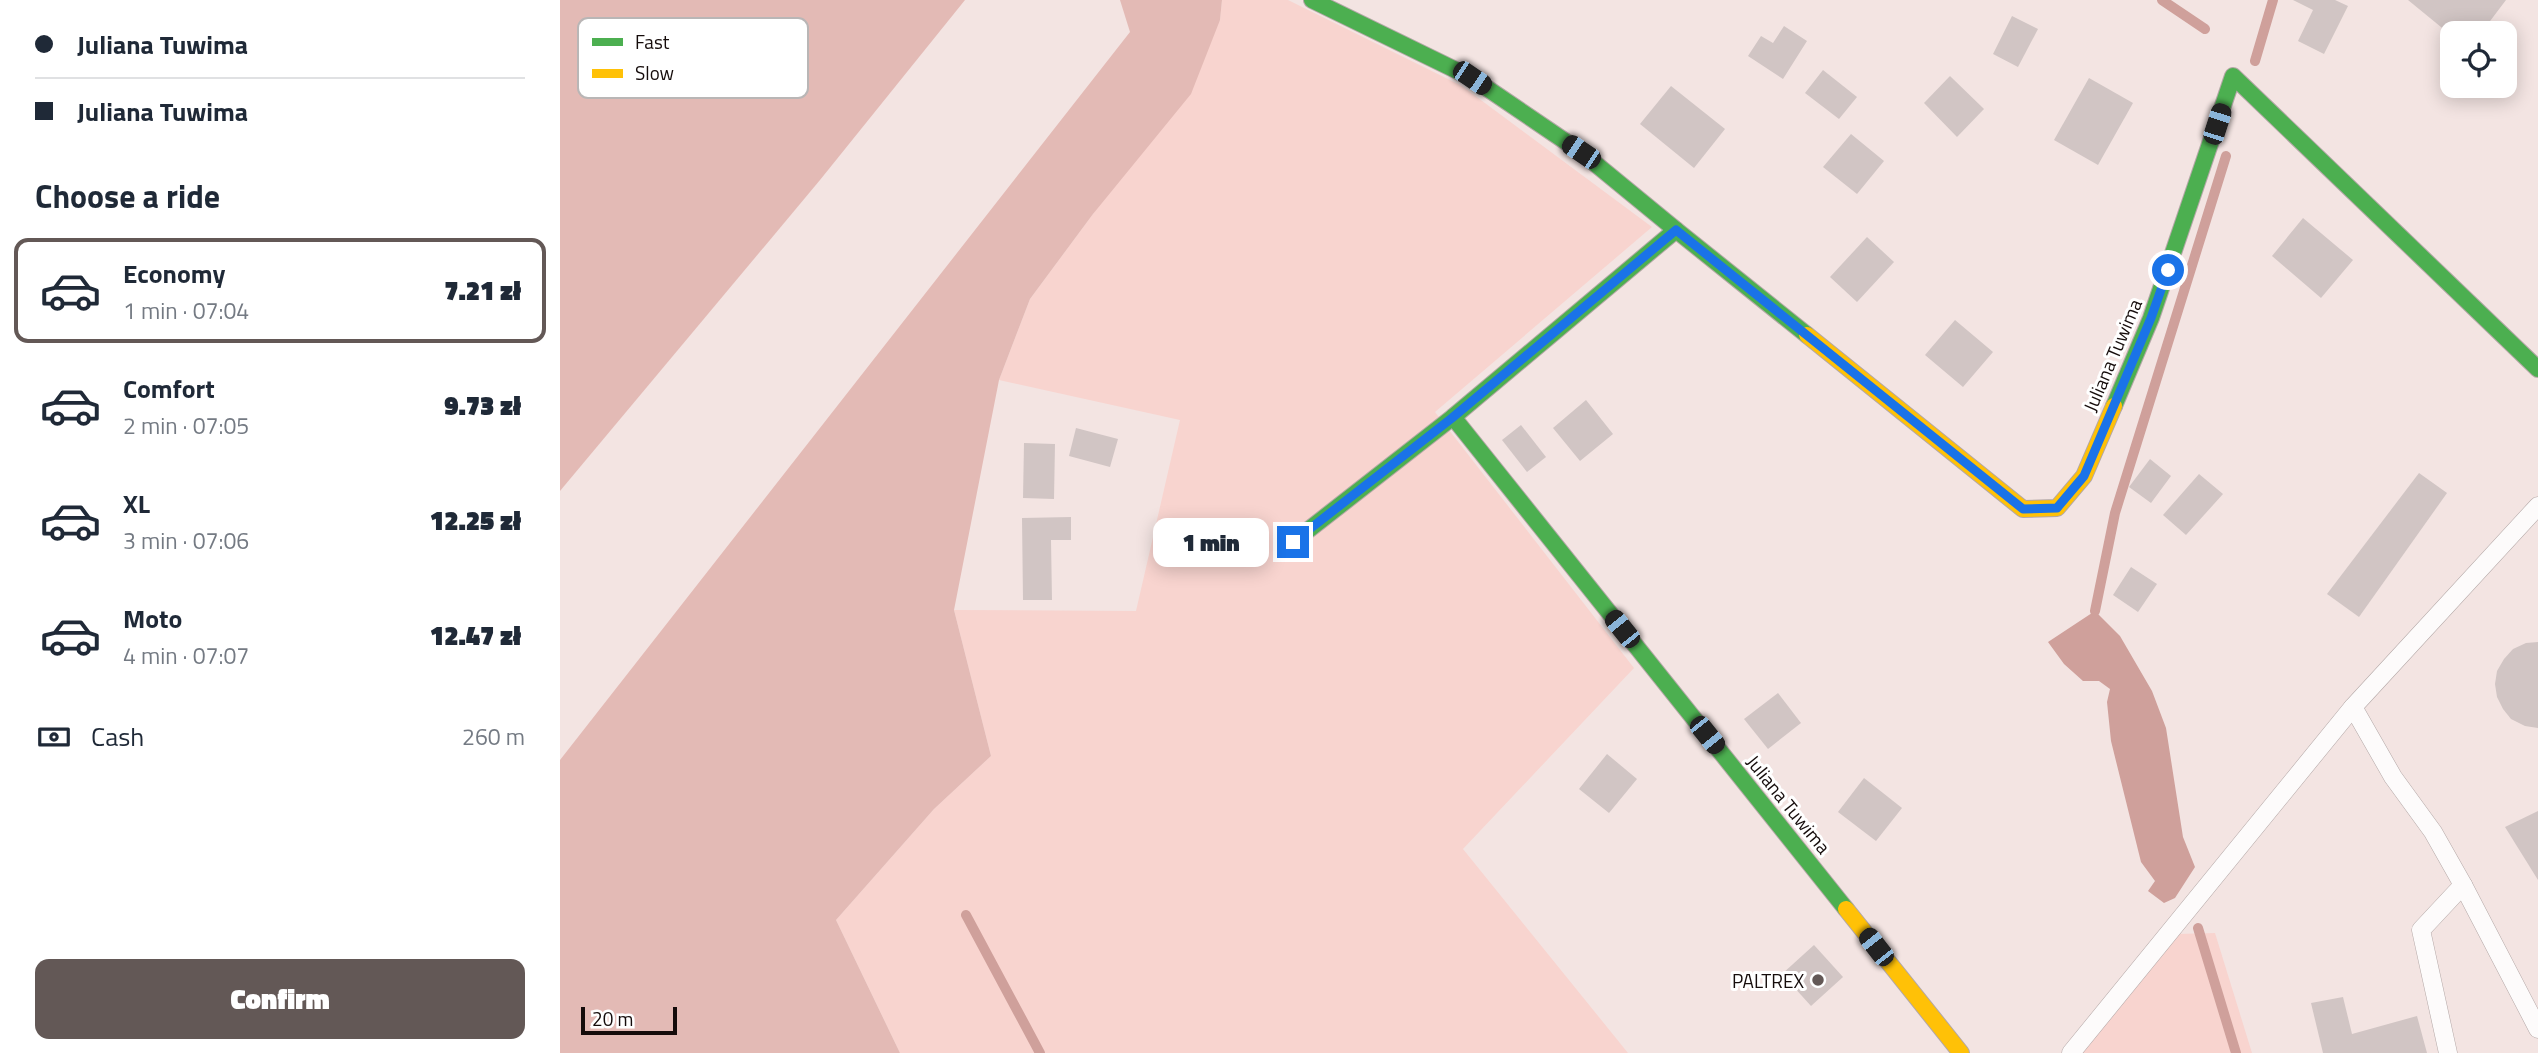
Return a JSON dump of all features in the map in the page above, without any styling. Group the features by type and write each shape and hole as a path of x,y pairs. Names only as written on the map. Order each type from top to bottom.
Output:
{"street":[{"name":"Juliana Tuwima","path":"1312,0 1472,78 1581,152 2023,509 2057,508 2084,476 2151,318 2233,76 2538,369"},
{"path":"1293,542 1452,418 1676,230"},
{"name":"Juliana Tuwima","path":"1452,418 1961,1053"}],"lane":[{"path":"2071,1053 2353,707 2538,506"},
{"path":"2353,707 2393,777 2433,832 2538,1029"},
{"path":"2448,1053 2421,930 2463,885"}],"shaded area":[{"path":"560,0 965,0 820,180 560,491"},
{"path":"1120,0 1222,0 1220,20 1191,94 1093,214 1030,299 999,380 954,610 991,756 934,809 836,920 900,1053 560,1053 560,760 1130,32"},
{"path":"1222,0 1288,0 1462,86 1652,227 1435,412 1634,668 1463,849 1628,1053 900,1053 836,920 934,809 991,756 954,610 1136,611 1180,420 999,380 1030,299 1093,214 1220,20"},
{"path":"2095,611 2120,636 2152,691 2166,728 2183,837 2195,867 2175,898 2164,903 2148,891 2155,881 2141,862 2111,741 2107,702 2110,689 2099,681 2083,681 2064,664 2048,642"},
{"path":"2215,933 2252,1053 2072,1053 2177,934"}],"building":[{"path":"2293,0 2335,0 2348,6 2324,54 2298,41 2313,10"},
{"path":"2408,0 2506,0 2490,21 2440,21 2440,26"},
{"path":"2012,16 2038,29 2018,67 1993,54"},
{"path":"1784,26 1807,41 1783,79 1748,56 1761,36 1773,43"},
{"path":"1823,70 1857,97 1839,119 1805,93"},
{"path":"1950,76 1984,109 1957,137 1924,103"},
{"path":"2089,78 2133,103 2098,165 2054,140"},
{"path":"1671,86 1725,129 1694,168 1640,124"},
{"path":"1851,134 1884,161 1857,194 1823,167"},
{"path":"2303,218 2353,260 2321,298 2272,256"},
{"path":"1867,237 1894,262 1857,302 1830,277"},
{"path":"1955,320 1993,352 1963,387 1925,355"},
{"path":"1586,400 1613,434 1580,461 1553,428"},
{"path":"1521,425 1546,457 1527,472 1502,440"},
{"path":"1076,428 1118,439 1110,467 1069,456"},
{"path":"1024,443 1055,444 1054,499 1023,498"},
{"path":"2150,459 2171,476 2151,503 2129,487"},
{"path":"2419,473 2447,493 2359,617 2327,594"},
{"path":"2199,474 2223,494 2186,535 2163,515"},
{"path":"1071,517 1071,540 1051,540 1052,600 1023,600 1022,518"},
{"path":"2131,567 2157,584 2138,612 2113,595"},
{"path":"2538,642 2538,728 2525,726 2511,719 2497,697 2495,684 2497,671 2513,649 2526,643"},
{"path":"1778,693 1801,723 1768,749 1744,719"},
{"path":"1607,754 1637,779 1609,813 1579,789"},
{"path":"1864,778 1902,808 1876,841 1838,812"},
{"path":"2538,811 2538,880 2505,827"},
{"path":"1814,945 1843,977 1811,1006 1782,974"},
{"path":"2343,997 2352,1034 2417,1016 2427,1053 2323,1053 2311,1003"}],"waterway":[{"path":"2162,0 2205,29"},
{"path":"2255,61 2273,0"},
{"path":"2095,611 2115,513 2226,156"},
{"path":"966,915 1040,1053"},
{"path":"2198,928 2236,1053"}],"traffic: fast":[{"path":"1312,0 1472,78 1581,152 1676,230"},
{"path":"2114,406 2151,318 2233,76 2538,369"},
{"path":"1293,542 1453,417 1676,230 1807,335"},
{"path":"1453,417 1846,909"}],"traffic: slow":[{"path":"1807,335 2023,509 2057,508 2084,476 2114,406"},
{"path":"1846,909 1961,1053"}],"place":[{"name":"PALTREX","path":"1818,980"}],"route":[{"path":"1293,542 1452,418 1676,230 2023,509 2057,508 2084,476 2151,318 2168,270"}]}
